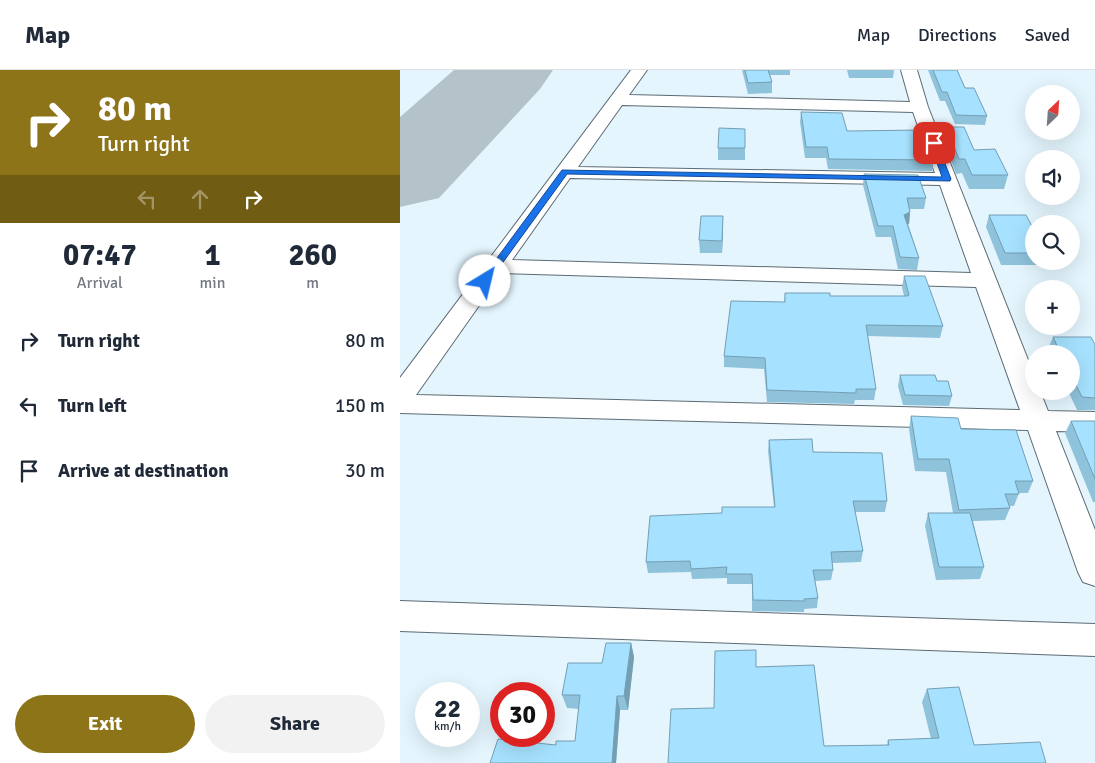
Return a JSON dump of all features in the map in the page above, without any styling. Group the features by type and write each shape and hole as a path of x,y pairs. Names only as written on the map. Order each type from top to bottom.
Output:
{"street":[{"path":"400,397 639,70"},
{"path":"909,70 920,107 1095,572"},
{"path":"617,100 920,107"},
{"path":"564,172 947,179"},
{"path":"495,266 986,280"},
{"path":"400,404 1095,422"},
{"path":"400,616 1095,640"}],"building":[{"path":"745,70 768,70 772,82 748,83"},
{"path":"933,70 957,70 965,88 974,88 987,116 956,115 947,92 942,92"},
{"path":"801,112 842,113 847,131 923,130 934,160 829,159 827,147 806,147"},
{"path":"946,127 964,127 974,150 995,149 1008,175 972,175 965,159 959,159"},
{"path":"719,128 745,129 745,148 718,148"},
{"path":"864,174 918,175 926,198 907,198 910,212 904,215 919,258 900,257 893,226 878,226"},
{"path":"989,215 1025,215 1025,253 1005,253"},
{"path":"701,216 723,216 722,241 699,240"},
{"path":"904,276 925,276 943,326 866,325 876,389 856,389 856,393 767,390 765,358 724,356 731,301 785,302 785,293 830,293 830,296 907,296 909,295"},
{"path":"1053,337 1091,337 1095,345 1095,398 1082,397 1080,393 1080,345 1057,345"},
{"path":"900,375 935,375 937,381 948,381 952,396 905,395"},
{"path":"911,416 958,418 961,429 1016,430 1033,481 1015,481 1019,494 1005,494 1010,508 959,510 949,459 918,459"},
{"path":"1071,421 1095,421 1095,479"},
{"path":"812,439 813,452 882,453 887,501 853,501 863,551 831,552 833,570 813,570 818,598 804,599 805,601 753,600 752,574 726,574 727,567 691,569 690,561 646,562 650,516 722,513 722,507 775,507 769,440"},
{"path":"928,513 970,513 984,567 939,567"},
{"path":"606,643 631,643 624,696 617,696 612,763 490,763 495,747 555,747 556,741 575,741 580,695 562,695 568,663 602,663"},
{"path":"756,650 756,667 814,665 824,746 889,745 888,740 939,738 927,689 959,687 974,745 1040,742 1046,763 668,763 671,709 714,708 715,651"}],"runway":[{"path":"400,174 508,70"}],"route":[{"path":"485,281 564,172 947,179 934,143"}]}
